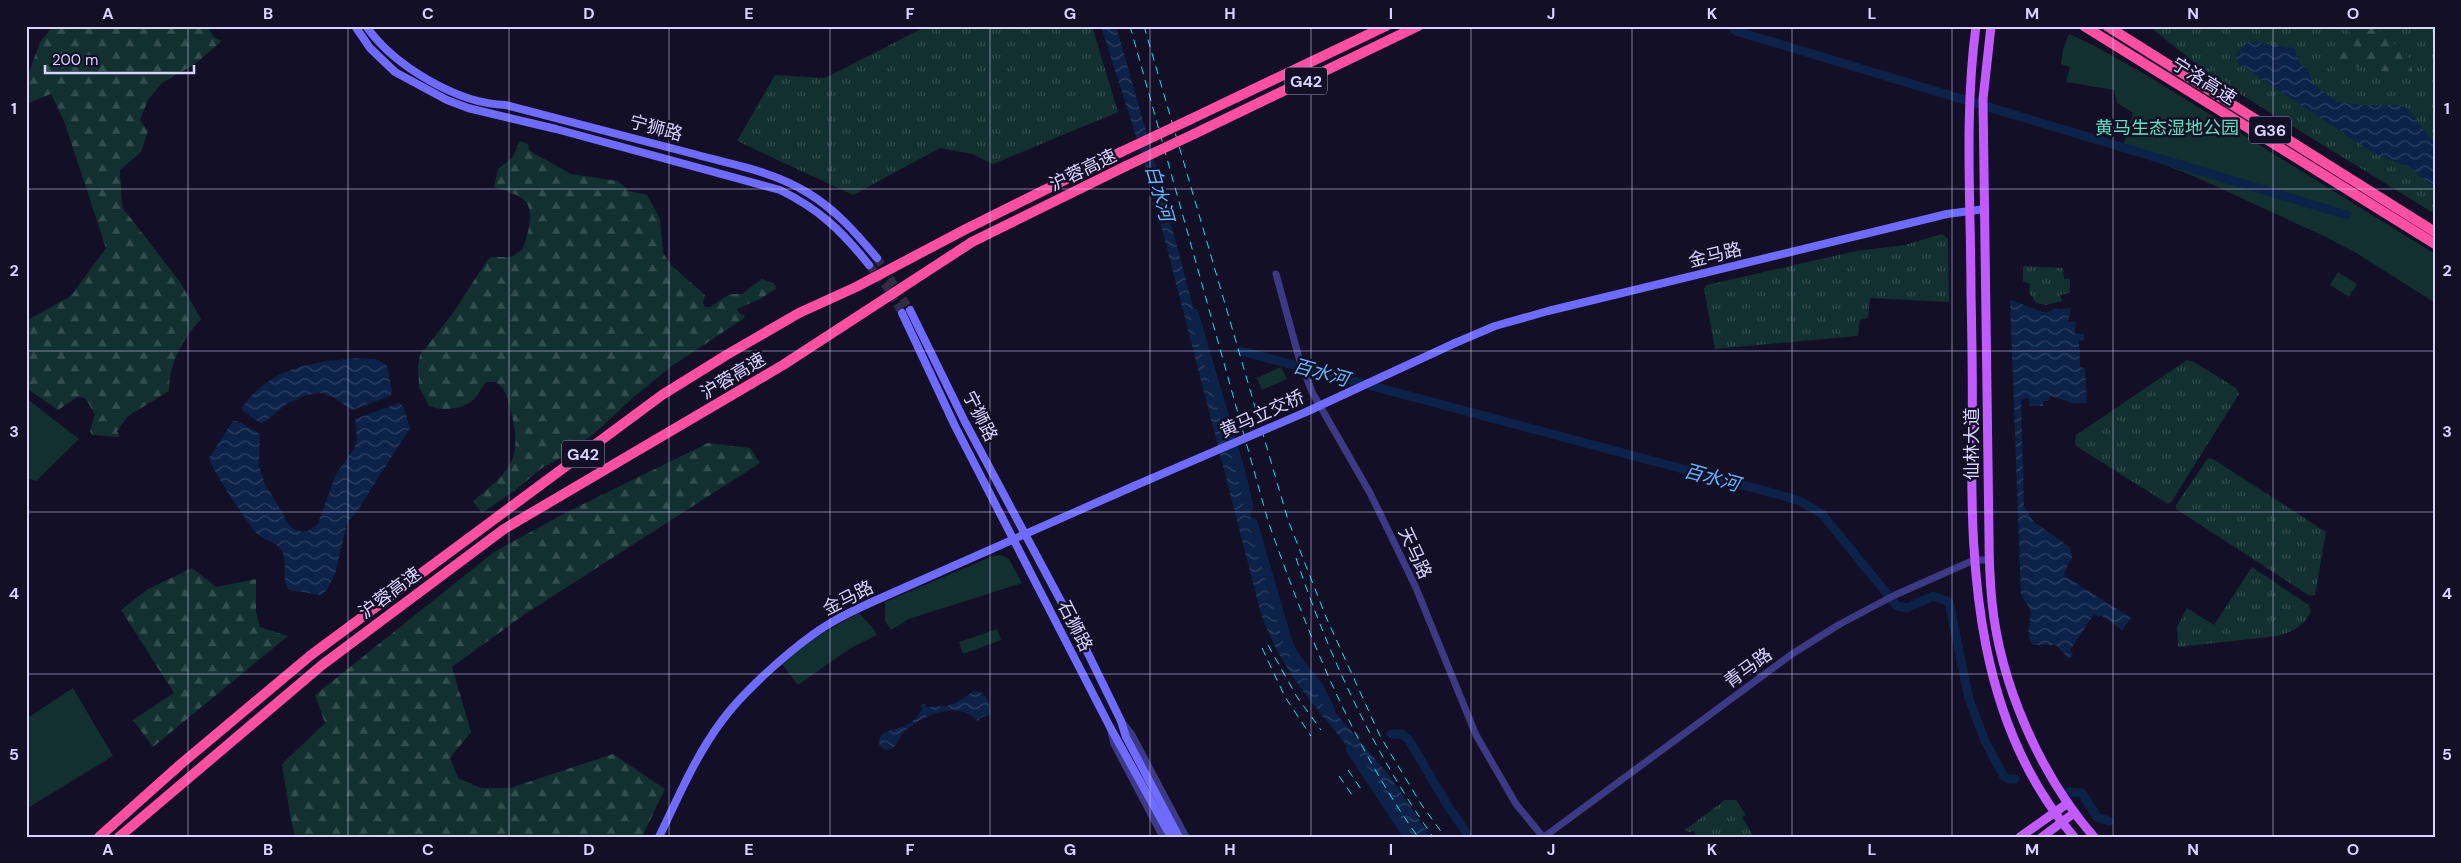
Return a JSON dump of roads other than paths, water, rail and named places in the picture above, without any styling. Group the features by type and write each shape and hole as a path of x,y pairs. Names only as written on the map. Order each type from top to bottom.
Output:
{"highway":[{"name":"沪蓉高速","path":"99,837 182,762 311,655 662,395 799,313 882,274 966,229 1121,152 1386,26"},
{"name":"沪蓉高速","path":"119,837 322,665 504,529 783,365 972,242 1418,26"},
{"path":"2073,26 2109,42"},
{"path":"2079,26 2109,42"},
{"name":"宁洛高速","path":"2084,26 2435,244"},
{"name":"宁洛高速","path":"2107,26 2435,232"}],"main road":[{"name":"宁狮路","path":"355,26 370,48 403,77 447,100 468,108 556,129 780,190 800,199 828,218 869,265"},
{"name":"宁狮路","path":"366,26 406,67 456,94 474,100 506,105 560,118 724,162 787,182 808,192 832,210 852,228 877,258"},
{"name":"仙林大道","path":"1976,26 1969,113 1974,560 1978,608 1989,666 2002,706 2030,771 2062,823 2074,837"},
{"name":"仙林大道","path":"1991,26 1983,100 1990,560 1993,607 2008,674 2023,719 2074,813 2094,837"},
{"name":"金马路","path":"1455,343 1495,326 1548,310 1971,209 1985,209"},
{"name":"宁狮路","path":"910,310 1024,534"},
{"name":"宁狮路","path":"902,313 956,426 1014,539"},
{"name":"黄马立交桥","path":"1134,486 1306,412 1455,343"},
{"name":"金马路","path":"659,837 689,776 722,721 747,692 802,643 834,621 864,606 1134,486"},
{"name":"石狮路","path":"1024,534 1078,633 1121,721 1126,737 1179,837"},
{"name":"石狮路","path":"1014,539 1110,727 1171,837"},
{"path":"1978,608 1993,607"},
{"path":"2020,837 2068,803"},
{"path":"2042,837 2074,813"}],"street":[{"name":"天马路","path":"1276,274 1299,358 1312,392 1361,477 1416,588 1476,735 1516,804 1544,837"},
{"name":"青马路","path":"1544,837 1792,654 1840,624 1895,595 1974,560 1990,560"},
{"name":"石狮路","path":"1121,721 1132,735 1186,837"},
{"name":"石狮路","path":"1110,727 1114,744 1163,837"}],"water":[{"name":"白水河","path":"1101,26 1116,26 1157,170 1205,353 1286,638 1319,692 1387,773 1430,837 1408,837 1373,780 1308,698 1282,660 1261,614 1148,174"},
{"path":"2249,41 2294,48 2300,64 2307,68 2312,83 2337,102 2363,105 2400,105 2407,108 2435,144 2435,188 2409,167 2375,154 2258,77 2249,69 2240,66 2235,55"},
{"path":"2010,300 2045,312 2071,307 2068,322 2076,322 2075,334 2084,334 2084,340 2079,341 2080,367 2085,368 2087,403 2070,403 2050,396 2048,401 2043,401 2043,406 2030,406 2028,398 2021,399 2024,506 2034,522 2070,547 2072,557 2064,573 2065,576 2131,618 2122,630 2101,615 2099,617 2094,614 2070,650 2073,653 2069,659 2056,645 2033,645 2030,641 2028,632 2031,613 2021,595"},
{"path":"365,358 378,360 387,366 392,392 390,396 352,410 333,397 321,393 307,395 288,403 262,424 243,411 242,408 253,394 281,374 313,364"},
{"path":"399,403 403,406 410,428 357,511 347,523 335,574 326,591 321,595 289,590 285,581 284,560 281,550 276,544 256,533 238,508 209,458 233,421 238,421 260,434 259,465 264,482 290,526 297,531 308,531 318,524 335,476 355,447 357,438 355,419"},
{"path":"974,691 985,695 991,714 980,718 978,721 961,711 941,712 930,715 912,725 902,734 893,748 886,750 880,746 880,737 883,734 910,723 922,709 921,705 925,704 926,707 946,706 956,703"}],"waterway":[{"path":"1731,26 1736,31 2347,215"},
{"path":"1194,313 1241,472 1249,507"},
{"name":"百水河","path":"1241,351 1800,501 1822,514 1897,606 1907,608 1933,596 1949,602 1969,699 1985,741 2003,775 2008,779 2015,779"},
{"path":"1253,522 1288,642 1294,655 1319,687 1331,711"},
{"path":"1391,734 1402,734 1409,740 1446,803 1469,837"},
{"path":"1350,749 1408,837"},
{"name":"百水河","path":"2068,792 2082,793 2097,817 2109,821"}],"tunnel":[{"path":"877,258 910,310"},
{"path":"869,265 886,286 902,313"}],"railway":[{"path":"1130,26 1268,521 1314,644 1350,723 1393,800 1418,837"},
{"path":"1144,26 1288,520 1326,617 1380,736 1421,804 1445,837"},
{"path":"1296,558 1323,631 1354,702 1391,771 1433,837"},
{"path":"1268,645 1297,697 1321,730"},
{"path":"1262,648 1285,697 1311,736"},
{"path":"1348,770 1361,789"},
{"path":"1339,776 1352,795"}],"park label":[{"name":"黄马生态湿地公园","path":"2167,128"}]}
